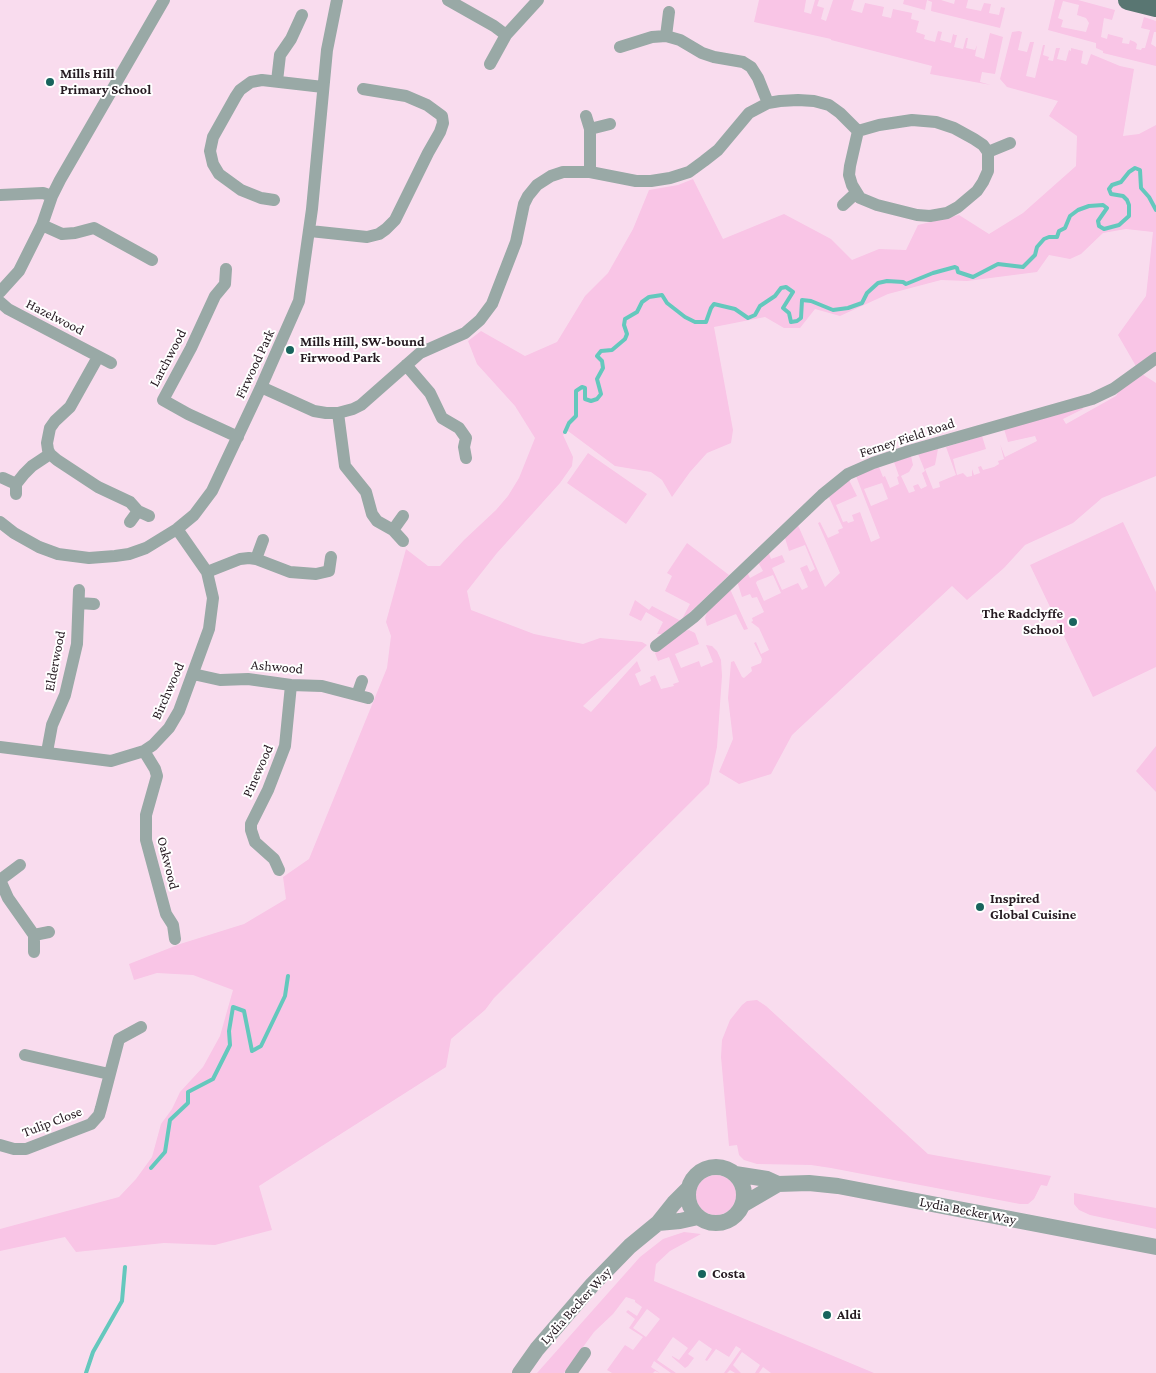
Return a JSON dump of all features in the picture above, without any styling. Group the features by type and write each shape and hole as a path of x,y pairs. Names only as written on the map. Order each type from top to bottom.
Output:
{"main road":[{"path":"1128,0 1156,7"}],"street":[{"path":"0,292 19,271 42,225 52,196 164,0"},
{"name":"Firwood Park","path":"0,522 14,533 39,547 58,554 89,558 129,554 146,548 177,529 194,515 212,491 299,301 310,231 323,86 336,0"},
{"path":"448,0 494,26 506,35"},
{"path":"490,64 506,35 538,0"},
{"path":"666,36 669,12"},
{"path":"277,81 280,55 291,39 302,15"},
{"path":"620,47 641,47 652,37 666,36 680,40 708,55 743,62 747,64 758,78 768,103"},
{"path":"274,200 261,198 240,190 229,183 216,169 210,151 213,137 232,101 240,90 251,82 257,80 277,81 323,86"},
{"path":"310,231 367,237 386,230 395,220 440,132 443,123 442,116 428,105 406,96 363,89"},
{"path":"261,387 314,411 338,413 353,409 361,405 420,353 465,332 492,304 516,242 524,204 528,196 537,185 551,176 563,172 590,172 636,181 651,181 689,172 718,150 749,113 768,103 798,100 814,101 829,106 840,113 858,130"},
{"path":"586,116 590,129 590,172"},
{"path":"898,121 936,122 954,128 983,145 988,152 988,171 977,191 958,207 947,213 930,216 904,213 877,206 860,198 849,175 858,130 898,121"},
{"path":"590,129 610,124"},
{"path":"988,152 1010,143"},
{"path":"394,188 407,194"},
{"path":"842,205 856,193"},
{"path":"0,195 43,194 52,196"},
{"path":"42,225 62,234 94,228 137,244 152,260"},
{"name":"Larchwood","path":"226,269 230,287 215,296 191,348 157,397 188,414 238,437"},
{"name":"Hazelwood","path":"0,302 8,309 111,363"},
{"path":"98,357 70,407 55,420 50,428 47,442 50,454 98,487 130,502 144,513 130,522"},
{"name":"Ferney Field Road","path":"656,646 694,617 822,495 848,474 900,454 1092,399 1113,389 1156,358"},
{"path":"406,365 430,393 442,418 472,438 464,447 466,458"},
{"path":"338,413 345,466 366,492 372,514 377,521 393,530 403,541"},
{"path":"3,478 16,489 32,466 50,454"},
{"path":"393,530 403,516"},
{"name":"Birchwood","path":"0,747 103,761 117,760 144,751 162,737 174,720 193,674 211,621 213,598 207,572 177,529"},
{"path":"256,559 263,540"},
{"path":"207,572 240,559 256,559 290,572 333,575 331,557"},
{"name":"Elderwood","path":"47,752 52,725 65,695 77,644 79,596 94,604"},
{"name":"Ashwood","path":"193,674 220,680 248,679 291,685 322,686 362,697 362,681"},
{"name":"Pinewood","path":"285,852 277,865 255,842 251,824 268,790 285,746 288,731 291,685"},
{"name":"Oakwood","path":"144,751 158,776 146,815 146,840 166,914 178,923 175,939"},
{"path":"20,865 0,880 8,898 34,935 34,952"},
{"path":"34,935 49,932"},
{"name":"Tulip Close","path":"0,1145 14,1149 26,1149 91,1124 99,1115 101,1108 109,1074 113,1036 141,1027"},
{"path":"25,1055 109,1074"},
{"path":"722,1167 736,1174 744,1188 744,1197 736,1215 724,1222 710,1222 698,1217 689,1204 689,1188 692,1180 698,1173 706,1168 722,1167"},
{"name":"Lydia Becker Way","path":"736,1174 767,1179 778,1184 810,1183 838,1186 1156,1247"},
{"name":"Lydia Becker Way","path":"742,1205 778,1184"},
{"name":"Lydia Becker Way","path":"520,1373 537,1349 593,1284 642,1234 658,1223 689,1188"},
{"path":"658,1223 698,1217"},
{"path":"576,1371 585,1353"}],"shaded area":[{"path":"759,0 806,0 804,12 811,14 815,0 819,0 817,6 824,8 821,19 826,21 833,0 854,0 851,10 862,13 865,3 884,7 882,16 891,18 893,9 912,13 911,19 919,21 916,32 925,35 924,39 935,42 938,31 942,32 940,40 951,43 953,34 957,35 954,47 963,49 966,38 968,38 966,48 975,50 977,45 975,56 984,59 990,33 1003,37 995,74 982,72 980,82 991,85 930,74 932,66 831,39 754,22"},
{"path":"904,0 927,0 925,10 903,4"},
{"path":"927,0 941,0 954,4 955,0 968,0 966,8 981,11 984,3 991,4 989,13 999,15 1001,7 1005,8 1000,28 931,11 932,2"},
{"path":"1055,0 1078,0 1115,10 1112,20 1104,18 1101,37 1107,39 1108,34 1123,38 1122,43 1129,44 1130,40 1137,44 1136,49 1141,50 1145,48 1150,30 1141,28 1144,17 1156,21 1156,32 1154,32 1151,44 1156,47 1156,66 1103,53 1103,51 1096,48 1096,43 1048,30","holes":["1063,1 1079,5 1077,15 1086,18 1089,23 1086,32 1061,27 1063,20 1058,18"]},
{"path":"1012,32 1022,32 1018,50 1027,52 1030,42 1034,42 1026,76 1035,78 1043,45 1045,45 1043,55 1049,57 1048,60 1053,61 1056,48 1060,48 1057,59 1066,61 1071,48 1083,51 1081,63 1087,65 1091,54 1120,66 1134,69 1123,136 1139,134 1156,125 1156,352 1137,368 1118,335 1146,296 1153,232 1126,229 1103,233 1081,254 1070,259 1049,255 1037,272 967,281 941,280 888,294 840,316 815,309 800,328 784,328 765,317 714,327 733,430 731,443 707,453 672,497 662,480 651,472 615,466 568,431 563,435 573,457 572,466 560,483 497,553 467,591 471,610 534,634 583,644 600,638 642,642 647,645 583,706 591,712 637,661 641,671 635,674 640,686 651,681 650,677 655,675 661,689 674,686 673,684 679,682 669,657 658,661 655,653 684,631 689,630 695,633 699,644 675,654 681,668 699,661 701,667 713,662 706,645 712,646 717,651 721,660 722,676 717,747 709,784 494,998 485,1010 451,1039 446,1067 259,1186 272,1230 215,1245 164,1243 76,1252 65,1237 0,1251 0,1229 119,1197 136,1179 152,1157 161,1124 172,1109 180,1092 203,1067 220,1036 233,990 193,975 157,973 134,980 129,964 180,944 244,924 286,899 283,877 309,859 387,668 391,636 386,622 406,549 428,566 440,566 496,510 508,496 519,478 535,438 515,406 477,364 468,341 481,331 525,356 557,342 585,296 608,273 633,229 649,190 678,185 693,179 723,239 784,214 831,239 852,260 879,249 906,250 918,225 959,215 989,234 1023,213 1076,166 1077,136 1049,116 1058,101 1007,87 1000,79"},
{"path":"1142,374 1156,383 1156,476 1102,498 1073,523 1025,545 1004,568 967,600 952,586 792,735 771,774 739,784 719,772 733,739 728,698 731,662 734,661 744,678 752,671 751,667 761,663 762,659 754,643 756,642 761,654 769,650 759,628 751,622 753,621 752,618 764,612 757,597 752,598 750,594 742,597 737,581 747,572 750,578 763,571 758,562 768,551 771,559 782,555 785,562 772,568 782,590 798,583 802,590 808,587 800,568 807,565 810,572 815,569 805,545 789,551 784,535 797,523 825,587 840,573 818,523 820,522 828,538 839,533 838,530 843,528 828,495 849,480 857,496 836,505 843,522 854,521 852,515 860,512 871,542 880,538 856,476 879,467 890,488 899,484 897,477 899,476 894,462 911,456 913,465 909,472 901,476 909,493 915,491 913,486 918,484 921,489 927,486 922,473 925,471 918,454 938,449 935,465 925,469 933,489 940,487 939,482 956,475 946,447 982,436 986,449 953,459 957,475 963,473 967,477 972,476 972,469 974,475 980,473 978,467 981,466 983,470 994,467 999,464 998,461 1004,459 1000,444 1005,457 1037,441 1035,436 1008,442 1004,429 1082,407 1083,409 1063,419 1066,424 1116,396 1119,390","holes":["882,483 888,499 871,506 864,489","773,575 781,593 764,601 756,583"]},
{"path":"588,453 647,494 626,524 567,483"},
{"path":"1123,522 1156,592 1156,667 1093,697 1030,565"},
{"path":"687,543 729,575 681,621 690,604 665,591 672,576 667,573"},
{"path":"730,589 748,629 744,630 736,614 707,626 705,618 708,610"},
{"path":"635,600 649,610 652,606 681,621 663,634 657,634 663,622 646,612 641,621 629,615"},
{"path":"1156,746 1156,792 1136,771"},
{"path":"757,1000 766,1006 928,1154 1051,1176 1047,1186 1041,1185 1034,1199 1028,1204 1020,1204 831,1168 811,1165 757,1164 744,1160 739,1155 737,1145 729,1146 721,1057 722,1040 730,1020 742,1005 747,1001"},
{"path":"716,1175 730,1181 736,1195 730,1209 716,1215 702,1209 696,1195 702,1181"},
{"path":"1074,1193 1156,1208 1156,1229 1090,1215 1079,1210 1074,1204"},
{"path":"684,1232 701,1234 670,1251 656,1264 654,1281 874,1373 771,1373 763,1367 759,1373 755,1373 760,1365 742,1352 733,1365 741,1373 735,1373 730,1370 724,1373 741,1349 736,1346 729,1357 716,1349 707,1361 705,1360 712,1349 699,1340 688,1354 694,1358 685,1368 672,1356 679,1360 688,1348 673,1337 657,1360 676,1373 671,1373 654,1361 651,1367 660,1373 655,1371 653,1373 612,1373 607,1370 625,1345 633,1350 643,1337 629,1328 635,1319 626,1312 628,1310 637,1316 642,1307 635,1300 626,1297 613,1314 594,1332 564,1373 537,1373 640,1257 663,1239","holes":["647,1309 660,1319 646,1337 633,1328"]}],"waterway":[{"path":"565,432 569,423 576,416 576,391 582,387 585,388 585,399 591,401 597,399 601,394 597,379 603,368 602,361 597,356 601,351 612,350 625,339 627,334 624,325 625,319 637,312 642,302 649,297 662,295 667,303 685,317 695,322 706,322 714,304 735,309 748,318 755,315 760,306 775,296 781,288 786,287 793,292 783,308 789,313 791,322 797,321 801,318 802,300 811,301 833,310 848,308 862,303 867,293 878,283 887,281 903,282 906,284 933,273 955,267 958,272 973,277 998,264 1023,267 1035,255 1037,247 1044,239 1057,237 1059,231 1065,228 1070,216 1078,210 1089,206 1103,205 1107,208 1098,221 1099,226 1104,229 1119,225 1129,216 1129,205 1123,196 1111,194 1109,189 1112,185 1121,182 1135,168 1140,170 1141,188 1149,197 1156,210"},
{"path":"151,1168 165,1152 170,1120 188,1103 188,1092 213,1079 230,1045 229,1031 233,1007 244,1011 252,1051 261,1046 285,996 288,976"},
{"path":"86,1373 93,1352 122,1301 125,1267"}],"place":[{"name":"Mills Hill Primary School","path":"50,82"},
{"name":"Mills Hill, SW-bound Firwood Park","path":"290,350"},
{"name":"The Radclyffe School","path":"1073,622"},
{"name":"Inspired Global Cuisine","path":"980,907"},
{"name":"Costa","path":"702,1274"},
{"name":"Aldi","path":"827,1315"}]}
